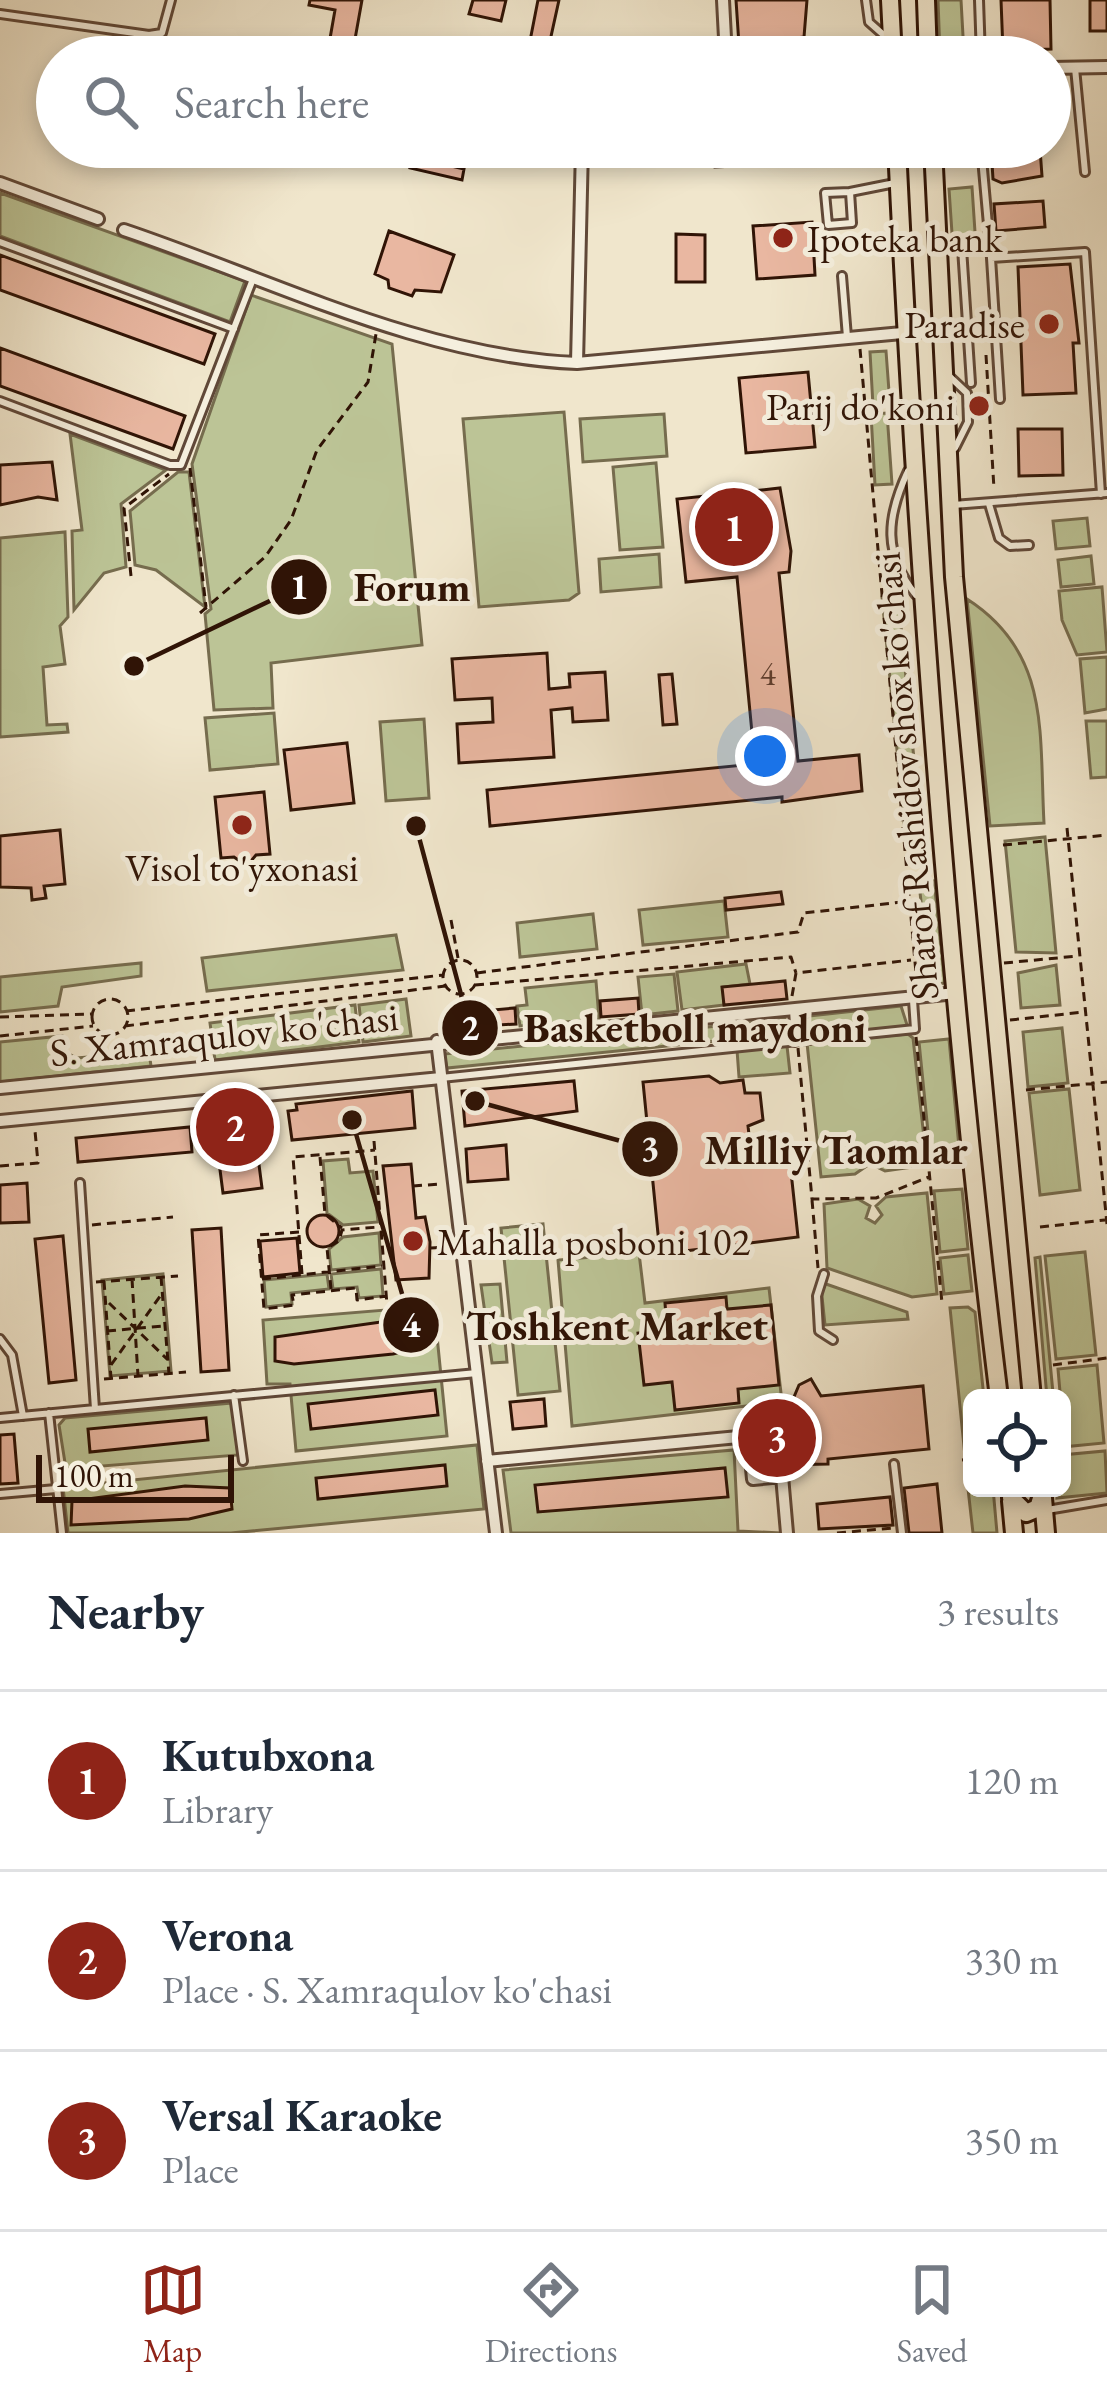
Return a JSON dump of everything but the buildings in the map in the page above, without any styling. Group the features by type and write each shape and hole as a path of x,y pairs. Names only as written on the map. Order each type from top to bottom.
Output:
{"main road":[{"path":"890,0 891,36"},
{"path":"926,0 927,36"},
{"name":"Sharof Rashidov shox ko'chasi","path":"898,168 923,604 956,993 998,1389"},
{"path":"901,168 903,176 916,184 925,181 929,168"},
{"name":"Sharof Rashidov shox ko'chasi","path":"934,168 950,506 1031,1389"},
{"path":"1010,1497 1014,1533"},
{"path":"1013,1497 1026,1514 1038,1508 1042,1498"},
{"path":"1042,1498 1046,1533"}],"street":[{"path":"723,0 725,36"},
{"path":"1071,68 1107,67"},
{"path":"577,363 582,168"},
{"path":"0,183 98,219"},
{"path":"124,230 378,320 514,361 577,363 967,327"},
{"name":"S. Xamraqulov ko'chasi","path":"0,1088 466,1038 956,993"},
{"path":"436,1041 496,1533"},
{"path":"0,1121 441,1078"},
{"path":"488,1461 749,1436 753,1479 782,1475 787,1533"}],"lane":[{"path":"0,14 149,35 162,33 171,0"},
{"path":"866,0 869,22 880,36"},
{"path":"979,0 980,36"},
{"path":"1075,68 1085,172"},
{"path":"983,168 1000,399"},
{"path":"850,192 852,223 828,225 825,193 899,183"},
{"path":"0,242 233,329"},
{"path":"962,248 971,382"},
{"path":"950,506 1104,494 1085,252 991,258"},
{"path":"0,401 170,465 181,464 188,456 254,275"},
{"path":"842,276 853,336"},
{"path":"967,327 995,325"},
{"path":"912,463 889,512 894,568 923,604"},
{"path":"988,503 998,538 1010,546 1028,545"},
{"path":"441,1078 915,1029 913,997"},
{"path":"793,1008 796,1042"},
{"path":"80,1183 95,1409"},
{"path":"821,1272 819,1330 833,1340"},
{"path":"0,1339 12,1355 23,1416"},
{"path":"0,1418 477,1372"},
{"path":"234,1395 243,1461"},
{"path":"50,1413 62,1533"},
{"path":"894,1464 901,1530"},
{"path":"0,1494 58,1489"},
{"path":"1042,1498 1107,1501"}],"path":[{"path":"200,614 265,557 291,520 317,450 368,382 378,320"},
{"path":"853,336 907,868 913,997"},
{"path":"188,456 206,609"},
{"path":"131,576 124,508 181,464"},
{"path":"1040,1227 1107,1221 1067,828"},
{"path":"1003,845 1107,835"},
{"path":"451,920 459,959 477,973 798,932 804,913 905,902"},
{"path":"989,965 1080,956"},
{"path":"461,994 475,985 791,957 796,973 793,1008"},
{"path":"0,1017 92,1014 110,999 126,1011 442,975 459,959"},
{"path":"796,973 913,960"},
{"path":"475,985 477,973"},
{"path":"442,975 445,986"},
{"path":"0,1036 94,1025 110,1034 125,1026 445,986 461,994"},
{"path":"461,994 466,1038"},
{"path":"125,1026 126,1011"},
{"path":"994,1022 1086,1012"},
{"path":"92,1014 94,1025"},
{"path":"915,1029 942,1303"},
{"path":"796,1042 821,1272"},
{"path":"1027,1090 1107,1082"},
{"path":"0,1166 38,1163 34,1118"},
{"path":"374,1142 388,1305"},
{"path":"302,1274 293,1157 375,1150"},
{"path":"320,1155 325,1214 342,1230 381,1227"},
{"path":"812,1198 875,1198 929,1177"},
{"path":"413,1186 454,1183"},
{"path":"82,1226 173,1216"},
{"path":"331,1291 327,1247 337,1243 342,1230"},
{"path":"299,1232 258,1235 264,1309 294,1305 292,1295 356,1288 357,1300 387,1296"},
{"path":"431,1248 461,1245"},
{"path":"262,1279 384,1266"},
{"path":"87,1282 178,1276"},
{"path":"161,1277 169,1373"},
{"path":"132,1280 138,1376"},
{"path":"104,1281 110,1378"},
{"path":"110,1366 162,1293"},
{"path":"105,1300 168,1360"},
{"path":"107,1331 165,1326"},
{"path":"1053,1365 1107,1358"},
{"path":"93,1380 186,1372"},
{"path":"836,1533 901,1530"}],"green space":[{"path":"938,0 961,0 963,36 939,36"},
{"path":"972,187 976,247 953,248 949,189"},
{"path":"0,193 245,281 230,322 0,236"},
{"path":"251,295 392,344 422,645 271,663 273,708 214,710 205,614 211,609 192,464"},
{"path":"886,351 890,405 873,406 870,352"},
{"path":"564,412 579,593 569,600 479,607 463,419"},
{"path":"887,413 892,484 875,485 871,414"},
{"path":"664,414 667,456 583,462 580,419"},
{"path":"70,434 166,470 121,504 126,567 104,573 74,610 72,531 82,530"},
{"path":"656,463 663,547 620,550 613,467"},
{"path":"178,472 189,472 205,607 156,570 135,565 130,511"},
{"path":"1087,518 1090,546 1056,549 1053,521"},
{"path":"65,532 68,617 60,626 65,664 43,667 47,725 67,724 68,732 0,737 0,538"},
{"path":"659,554 661,587 601,592 599,559"},
{"path":"1091,556 1094,584 1061,587 1058,560"},
{"path":"1102,587 1107,652 1077,655 1062,620 1059,591"},
{"path":"898,596 922,841 906,842 882,597"},
{"path":"967,599 994,620 1027,670 1040,727 1044,823 990,826"},
{"path":"1107,657 1107,709 1085,713 1080,659"},
{"path":"274,713 278,764 210,770 205,718"},
{"path":"424,719 429,798 386,801 380,722"},
{"path":"1086,721 1107,721 1107,777 1091,778"},
{"path":"1045,837 1056,953 1016,952 1005,841"},
{"path":"934,881 945,983 930,985 919,883"},
{"path":"724,901 728,937 643,945 639,910"},
{"path":"593,914 597,949 520,957 517,923"},
{"path":"396,935 403,970 207,991 202,958"},
{"path":"141,963 141,976 62,987 58,1006 0,1012 0,977"},
{"path":"746,964 750,984 723,987 724,1005 682,1010 677,972"},
{"path":"1056,965 1060,1005 1021,1008 1018,973"},
{"path":"674,974 678,1011 642,1015 638,977"},
{"path":"596,981 599,1019 520,1026 517,1006 527,1005 525,988"},
{"path":"406,999 411,1036 363,1042 359,1005"},
{"path":"355,1005 359,1042 215,1060 210,1023"},
{"path":"901,1006 908,1028 801,1035 800,1017"},
{"path":"785,1019 787,1034 447,1068 444,1054"},
{"path":"1062,1028 1068,1083 1028,1087 1023,1032"},
{"path":"908,1034 913,1038 927,1165 885,1171 873,1165 877,1153 869,1147 861,1155 868,1165 855,1174 821,1177 807,1043"},
{"path":"62,1036 64,1051 76,1058 149,1052 151,1066 0,1082 0,1042"},
{"path":"949,1039 960,1158 931,1162 919,1042"},
{"path":"787,1046 790,1073 739,1077 737,1050"},
{"path":"1069,1089 1080,1190 1040,1195 1029,1093"},
{"path":"348,1159 350,1173 373,1171 378,1222 343,1225 327,1213 323,1161"},
{"path":"962,1189 968,1249 940,1252 934,1191"},
{"path":"927,1193 937,1294 912,1297 827,1268 824,1204 858,1199 870,1206 866,1218 875,1223 882,1215 876,1206 886,1197"},
{"path":"543,1224 560,1391 518,1395 501,1228"},
{"path":"379,1233 381,1265 331,1270 329,1249 343,1237"},
{"path":"1085,1252 1096,1355 1056,1359 1045,1256"},
{"path":"639,1253 645,1303 769,1288 782,1402 572,1426 558,1260"},
{"path":"968,1255 972,1291 944,1294 940,1258"},
{"path":"1040,1257 1053,1389 1046,1389 1035,1258"},
{"path":"381,1269 383,1296 359,1298 357,1287 333,1289 331,1274"},
{"path":"163,1274 171,1371 110,1376 102,1280"},
{"path":"327,1274 329,1289 291,1293 292,1304 266,1307 264,1280"},
{"path":"500,1284 507,1362 492,1363 481,1285"},
{"path":"826,1284 907,1312 908,1319 825,1325 821,1287"},
{"path":"434,1306 447,1436 296,1451 290,1384 267,1384 263,1320"},
{"path":"968,1307 975,1312 983,1389 963,1389 963,1436 950,1308"},
{"path":"1097,1365 1104,1443 1071,1446 1071,1389 1060,1389 1058,1369"},
{"path":"232,1403 238,1455 66,1469 59,1425 65,1418"},
{"path":"477,1445 484,1509 231,1533 68,1533 63,1487"},
{"path":"734,1450 738,1531 781,1533 511,1533 503,1470"},
{"path":"1105,1451 1107,1493 1071,1497 1071,1454"},
{"path":"969,1497 994,1497 997,1533 973,1533"}],"place":[{"name":"Ipoteka bank","path":"783,238"},
{"name":"Paradise","path":"1049,324"},
{"name":"Parij do'koni","path":"979,406"},
{"name":"Kutubxona","path":"734,527"},
{"name":"Forum","path":"134,666"},
{"name":"Visol to'yxonasi","path":"242,825"},
{"name":"Basketboll maydoni","path":"416,826"},
{"name":"Milliy Taomlar","path":"475,1101"},
{"name":"Toshkent Market","path":"352,1120"},
{"name":"Verona","path":"235,1127"},
{"name":"Mahalla posboni 102","path":"413,1241"},
{"name":"Versal Karaoke","path":"777,1438"}]}
